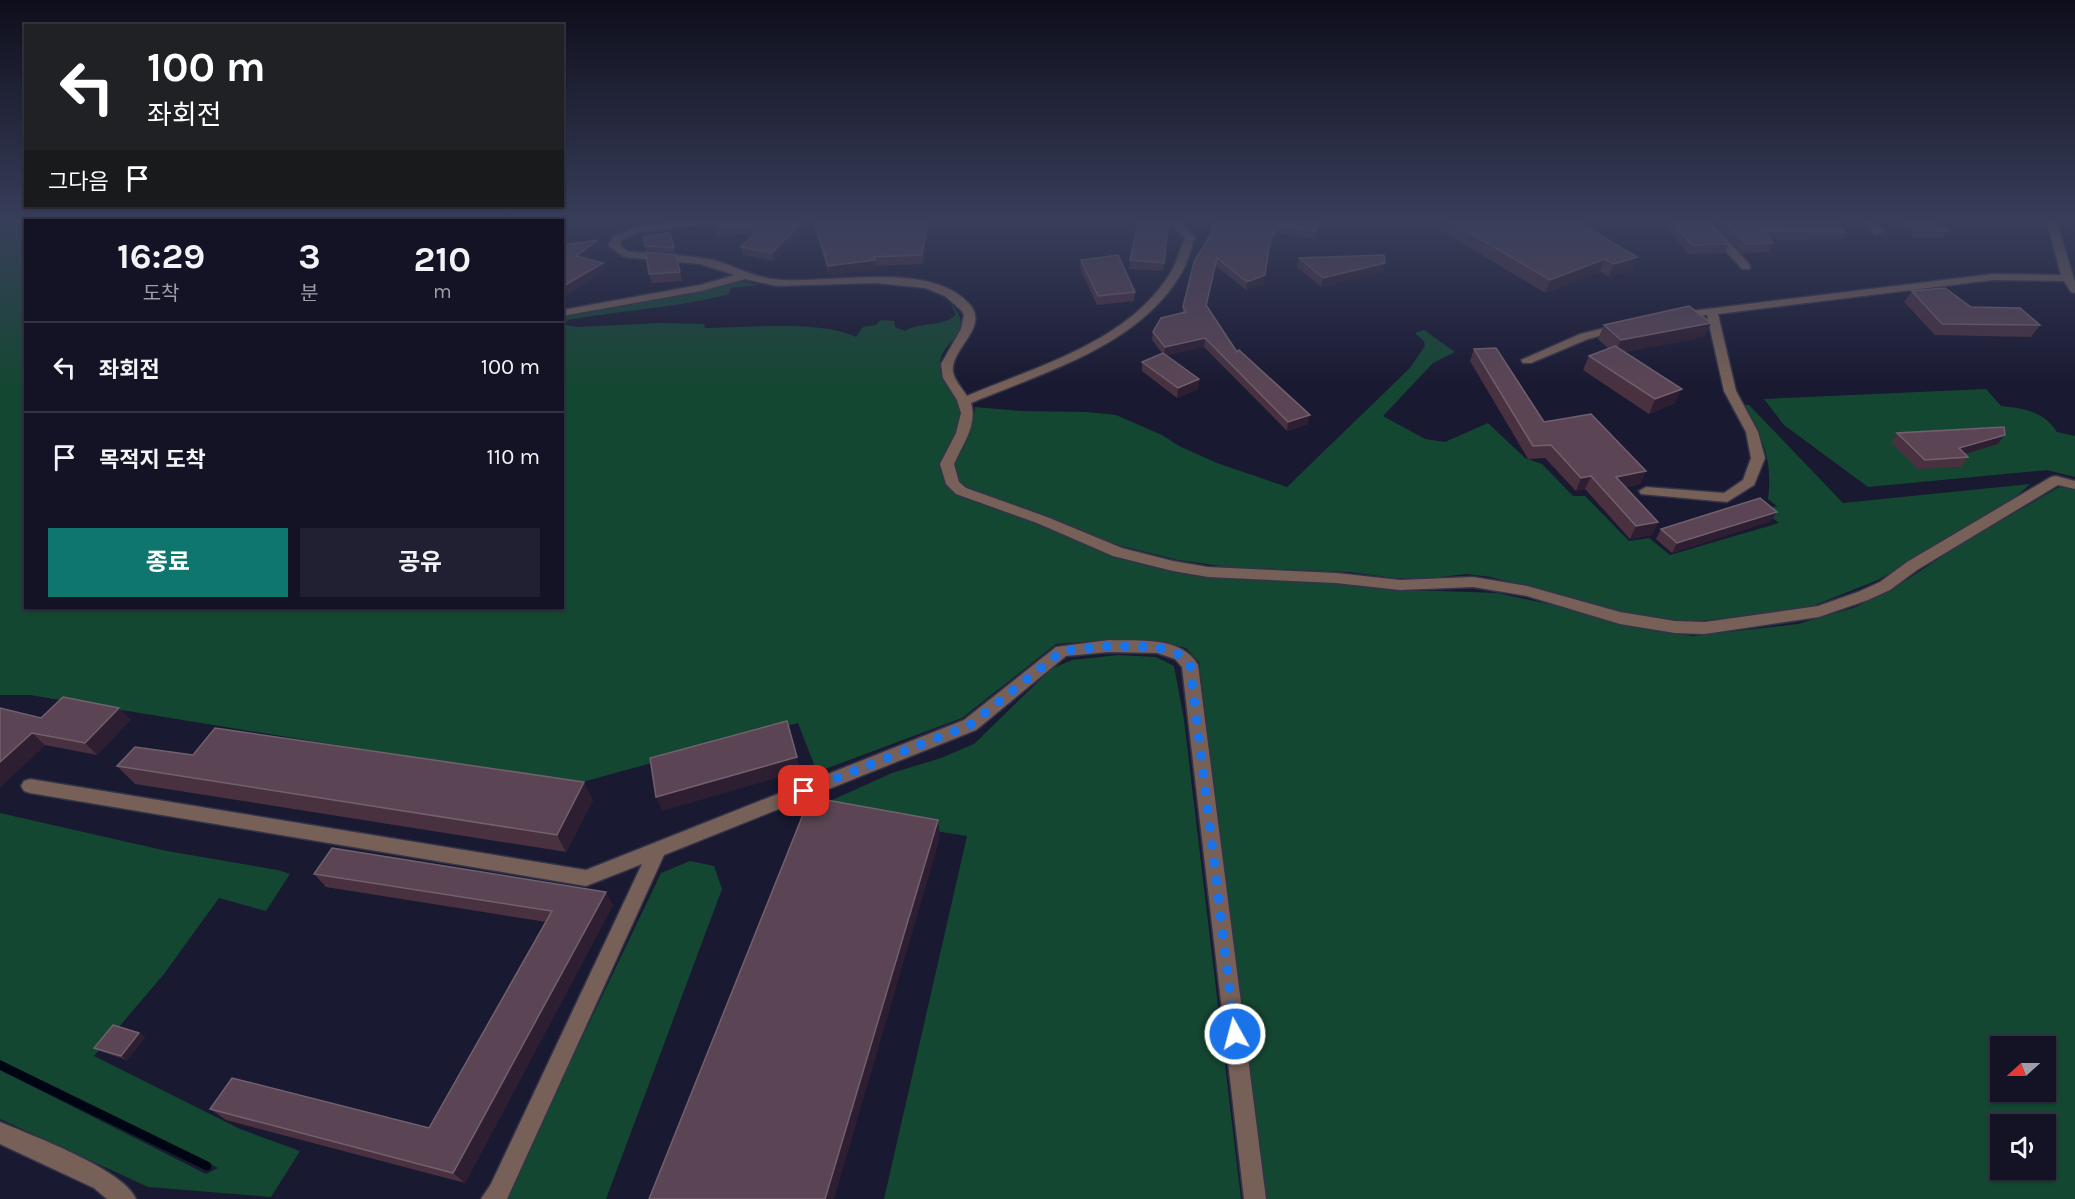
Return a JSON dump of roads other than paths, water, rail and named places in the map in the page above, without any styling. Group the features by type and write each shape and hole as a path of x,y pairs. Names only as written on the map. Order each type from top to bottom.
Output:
{"street":[{"path":"965,401 1089,347 1142,315 1168,287 1174,275"},
{"path":"2066,275 2075,290"},
{"path":"564,313 690,290 744,276 777,283 907,281 948,294 967,309 970,317 969,326 949,357 946,368 951,386 965,401 965,425 947,464 953,484 961,491 1042,520 1118,552 1208,572 1315,577 1400,585 1473,582 1527,591 1620,618 1675,627 1705,628 1790,617 1841,604 1885,586 1912,566 2056,480 2075,485"},
{"path":"1667,316 1993,277 2067,278"},
{"path":"1646,490 1727,498 1749,482 1758,458 1752,432 1730,391 1712,311"},
{"path":"1527,360 1584,336 1636,323"},
{"path":"30,786 586,878 970,725 1062,651 1109,646 1157,647 1181,655 1190,665 1255,1199"},
{"path":"492,1199 499,1192 658,849"},
{"path":"0,1133 102,1180 125,1199"}],"waterway":[{"path":"0,1065 207,1166"}]}
